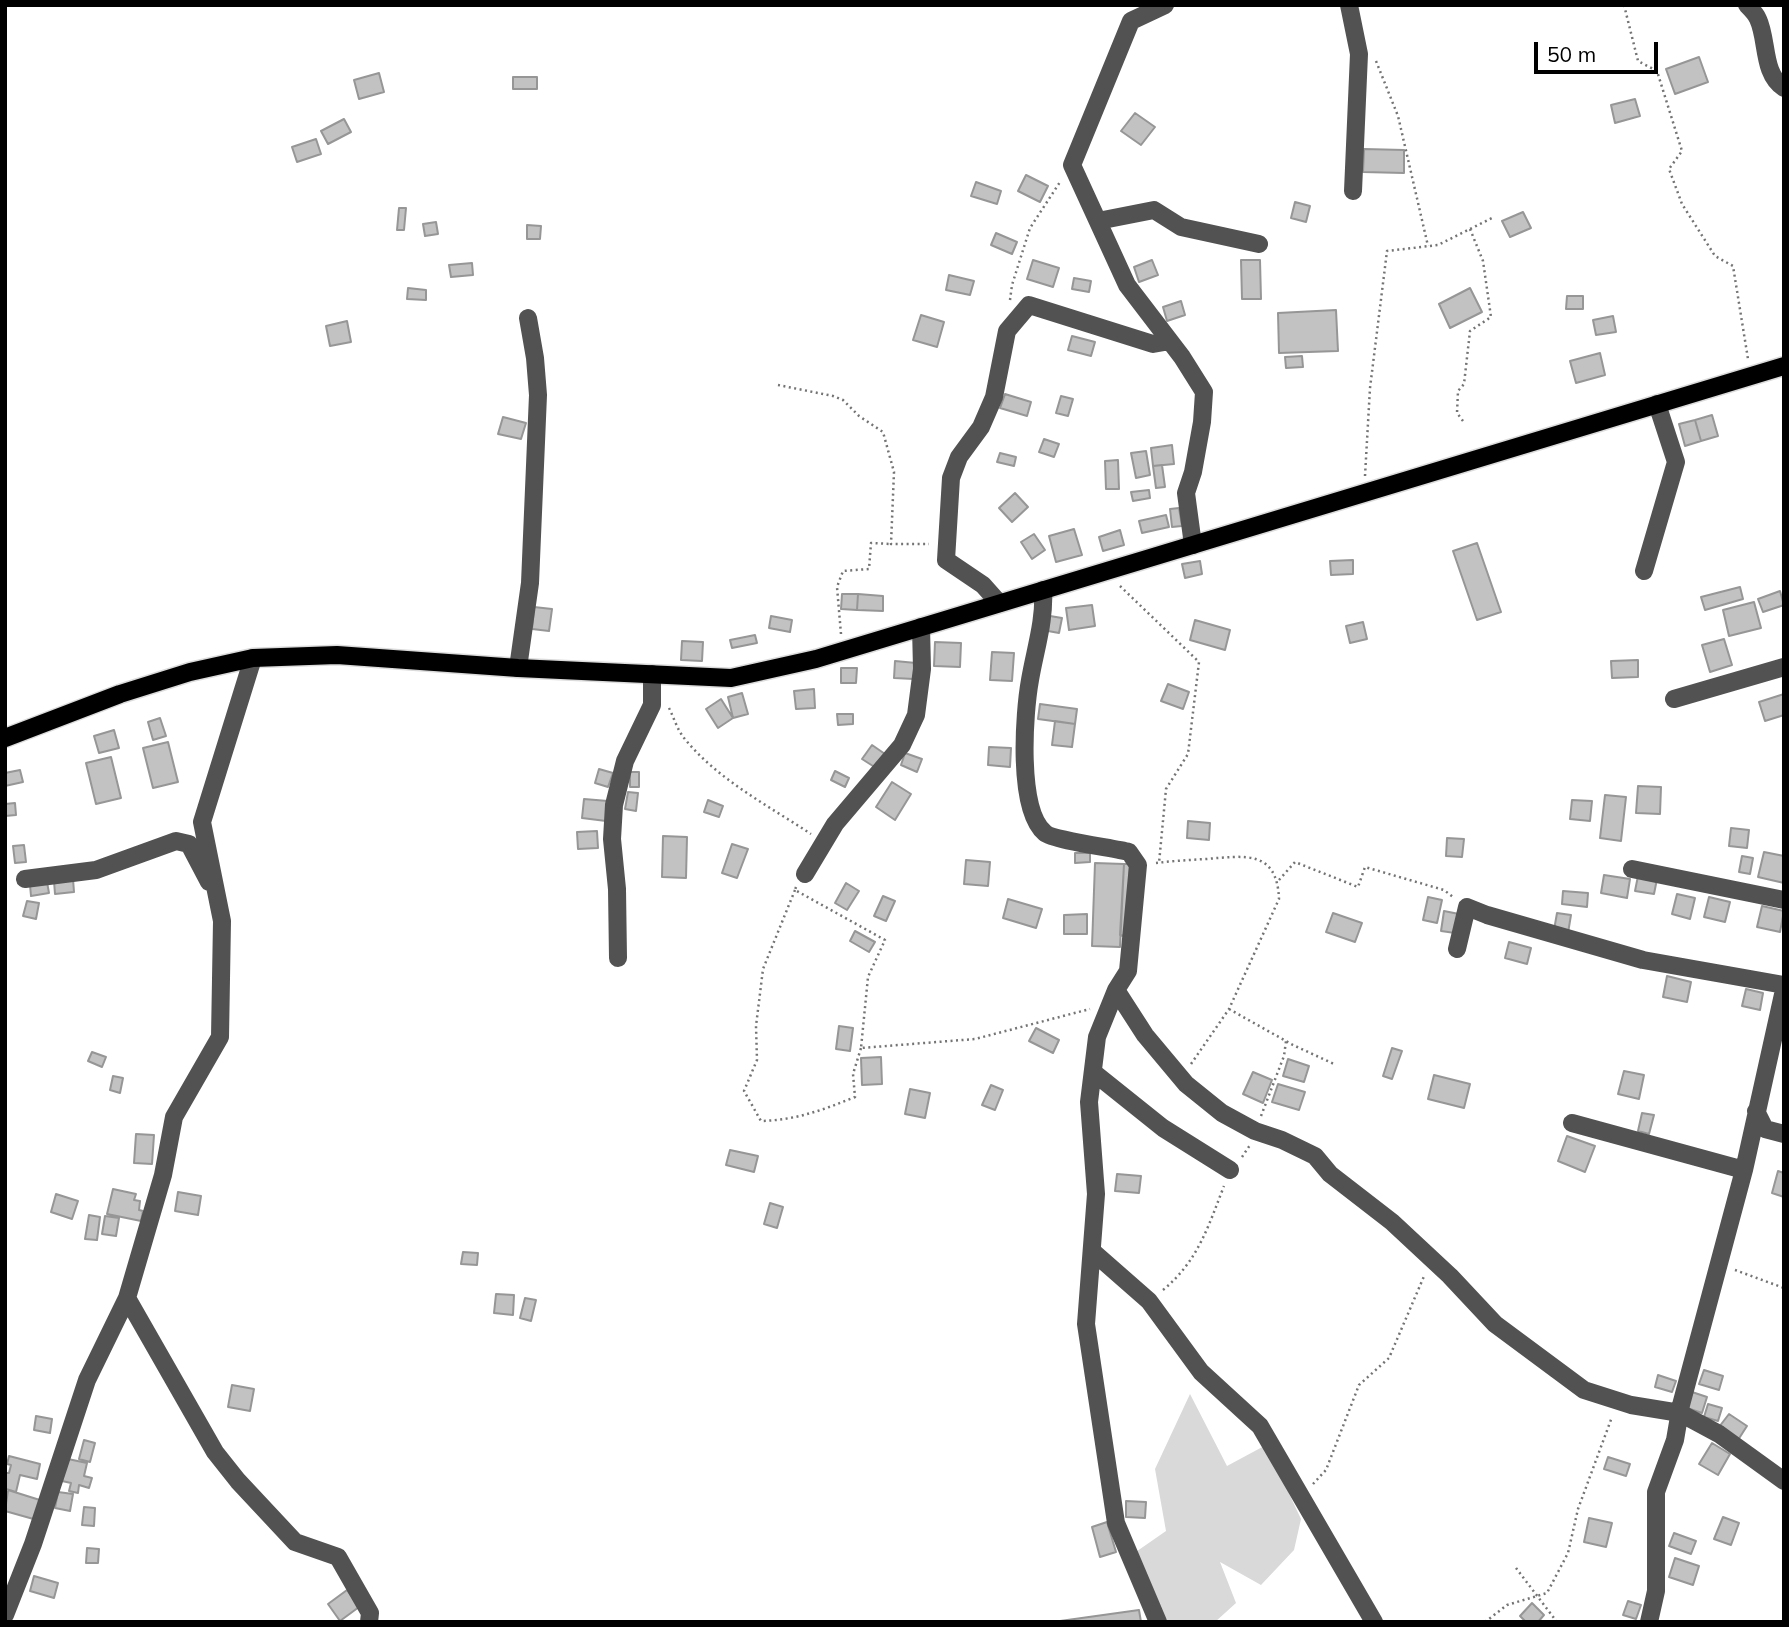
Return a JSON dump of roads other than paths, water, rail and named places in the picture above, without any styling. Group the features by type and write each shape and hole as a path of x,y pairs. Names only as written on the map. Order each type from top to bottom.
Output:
{"main road":[{"path":"5,738 120,694 190,672 253,658 337,655 518,668 731,678 843,651 1784,366"}],"street":[{"path":"1165,5 1131,21 1072,165 1127,285 1170,341 1204,392 1202,422 1186,493 1194,545"},
{"path":"1349,5 1359,54 1353,191"},
{"path":"1747,5 1758,19 1771,71 1780,87 1784,88"},
{"path":"1098,221 1154,210 1181,228 1259,244"},
{"path":"999,603 982,585 946,560 951,478 959,457 981,427 994,397 1007,331 1028,305 1153,344 1170,341"},
{"path":"518,668 530,583 538,395 528,318"},
{"path":"1644,571 1676,462 1657,404"},
{"path":"1044,590 1045,610 1029,682 1024,768 1027,790 1037,823 1046,834 1129,852 1138,864 1128,971 1113,996 1097,1037 1089,1101 1096,1194 1086,1324 1116,1522 1158,1622"},
{"path":"805,874 835,824 902,745 916,715 922,669 921,627"},
{"path":"5,1615 33,1544 87,1380 127,1298 163,1175 174,1116 219,1037 222,921 202,822 253,658"},
{"path":"1674,699 1784,667"},
{"path":"618,958 617,889 612,839 614,805 625,761 652,705 652,674"},
{"path":"25,879 96,870 176,841 189,844 217,894"},
{"path":"1632,869 1784,900"},
{"path":"1457,949 1467,907 1643,961 1784,988 1744,1170 1675,1440 1656,1492 1656,1591 1649,1622"},
{"path":"1113,996 1181,1078 1222,1113 1255,1131 1315,1156 1330,1174 1392,1222 1432,1259 1495,1324 1584,1390 1619,1401 1680,1413 1718,1434 1784,1481"},
{"path":"1093,1072 1163,1128 1230,1170"},
{"path":"1756,1111 1765,1129 1784,1134"},
{"path":"1572,1123 1744,1170"},
{"path":"1092,1251 1149,1301 1201,1372 1260,1426 1374,1622"},
{"path":"127,1298 215,1452 295,1542 338,1557 370,1613 369,1622"}]}
